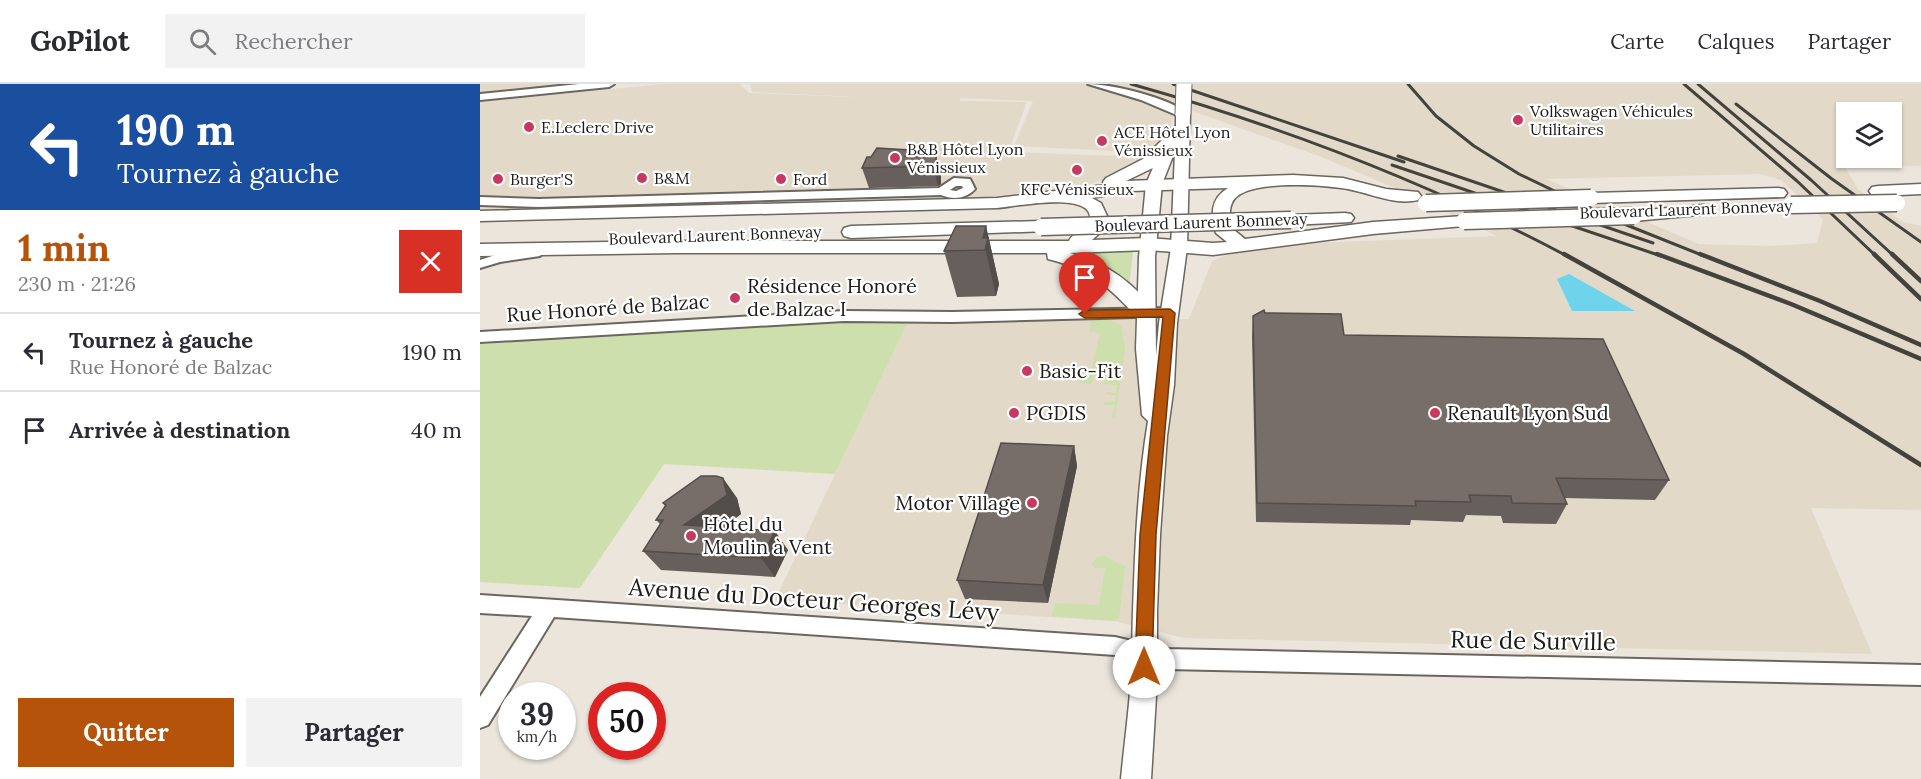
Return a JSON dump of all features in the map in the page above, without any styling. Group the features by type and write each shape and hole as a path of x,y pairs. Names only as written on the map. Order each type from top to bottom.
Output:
{"highway":[{"path":"1060,196 1105,185 1133,172 1157,156 1173,138"},
{"path":"1251,244 1226,233 1221,219 1223,200 1226,194 1233,190 1269,181"},
{"path":"480,216 1024,201 1154,184 1269,181 1327,182 1419,199"},
{"name":"Boulevard Laurent Bonnevay","path":"480,242 1042,220 1290,213 1458,218 1627,214 1728,207 1878,190 1921,189"},
{"path":"1038,248 1080,240 1092,232 1098,224 1096,208 1085,201 1060,196"},
{"name":"Boulevard Laurent Bonnevay","path":"1290,213 1419,199 1494,201 1592,198 1784,199 1921,202"},
{"path":"480,250 1038,248 1148,244 1214,249 1458,218"},
{"name":"Boulevard Laurent Bonnevay","path":"480,228 1042,220"},
{"path":"981,248 1049,254 1092,265 1115,281 1145,313"}],"main road":[{"path":"1136,779 1144,654 1147,544 1156,436 1179,248 1184,84"},
{"path":"1156,436 1148,378 1145,313 1148,244 1154,184 1183,114"}],"street":[{"path":"480,87 507,84"},
{"path":"480,97 609,84"},
{"path":"1093,84 1145,98 1183,114"},
{"path":"480,201 539,203 944,191 947,184 962,181 969,186 964,193 981,200 1024,201"},
{"path":"480,264 515,255 628,248"},
{"name":"Rue Honoré de Balzac","path":"480,338 713,322 844,316 952,317 1170,313"},
{"name":"Avenue du Docteur Georges Lévy","path":"480,604 942,633 1114,646 1144,654"},
{"path":"480,717 548,609"},
{"name":"Rue de Surville","path":"1144,654 1166,659 1921,675"}],"shaded area":[{"path":"480,84 565,84 480,94"},
{"path":"663,84 740,84 749,93 875,98 752,92 750,84 1921,84 1921,166 1902,166 1902,102 1836,102 1836,168 1846,168 1858,189 1903,222 1921,226 1921,510 1811,508 1872,654 1184,638 1114,621 775,600 908,322 1189,319 1212,261 1230,254 1312,243 1497,236 1402,191 1319,156 1175,105 1169,136 1154,153 1014,146 1033,101 961,98 959,101 1027,102 1008,152 1142,157 1132,166 1108,178 1081,187 998,197 480,212 480,102","holes":["1760,174 1781,180 1823,219 1817,243 1769,246 1699,244 1546,179"]}],"green space":[{"path":"1135,236 1129,286 1097,265 1062,252 1111,246"},
{"path":"1091,320 1110,320 1121,326 1125,348 1115,418 1112,418 1115,405 1104,405 1104,402 1115,402 1116,395 1105,394 1106,392 1116,393 1117,385 1104,384 1105,376 1094,376 1092,384 1079,381 1081,368 1092,368 1100,333 1090,332"},
{"path":"908,322 835,474 664,464 580,588 480,582 480,344 753,324"},
{"path":"1104,556 1125,566 1119,618 1114,621 1052,616 1055,603 1099,605 1105,568 1095,568 1092,565 1097,557"}],"water":[{"path":"1569,274 1635,311 1572,311 1557,279"}],"building":[{"path":"877,148 909,150 905,156 936,157 936,165 862,168 867,157 871,157"},
{"path":"956,226 986,226 983,238 988,238 985,250 944,251"},
{"name":"Renault Lyon Sud","path":"1264,310 1265,313 1341,314 1344,335 1603,339 1669,480 1556,478 1567,504 1512,503 1511,496 1469,495 1471,502 1415,501 1416,506 1257,503 1253,316"},
{"name":"Motor Village","path":"1001,443 1074,446 1043,585 957,580"},
{"path":"701,476 723,478 727,495 684,525 775,531 761,558 643,551 663,520 656,520 666,505 663,503"}],"railway":[{"path":"1131,84 1243,118 1354,158 1462,204 1567,256"},
{"path":"1173,84 1404,162"},
{"path":"1408,84 1436,116 1474,146 1519,174 1619,222 1704,256"},
{"path":"1684,84 1797,181 1876,256"},
{"path":"1698,84 1811,180 1894,256"},
{"path":"1736,104 1832,179 1921,242"},
{"path":"1398,156 1653,243"},
{"path":"1392,165 1661,256"},
{"path":"1564,254 1744,354 1921,465"},
{"path":"1657,254 1791,304 1921,359"},
{"path":"1700,254 1820,301 1921,345"},
{"path":"1874,254 1921,299"},
{"path":"1892,254 1921,281"}],"place":[{"name":"Volkswagen Véhicules Utilitaires","path":"1518,120"},
{"name":"E.Leclerc Drive","path":"529,127"},
{"name":"ACE Hôtel Lyon Vénissieux","path":"1102,141"},
{"name":"B&B Hôtel Lyon Vénissieux","path":"895,158"},
{"name":"KFC Vénissieux","path":"1077,170"},
{"name":"B&M","path":"642,178"},
{"name":"Burger'S","path":"498,179"},
{"name":"Ford","path":"781,179"},
{"name":"Résidence Honoré de Balzac I","path":"735,298"},
{"name":"Basic-Fit","path":"1027,371"},
{"name":"PGDIS","path":"1014,413"},
{"name":"Renault Lyon Sud","path":"1435,413"},
{"name":"Motor Village","path":"1032,503"},
{"name":"Hôtel du Moulin à Vent","path":"691,536"}],"route":[{"path":"1085,314 1170,313 1164,385 1156,436 1148,535 1144,667"}]}
